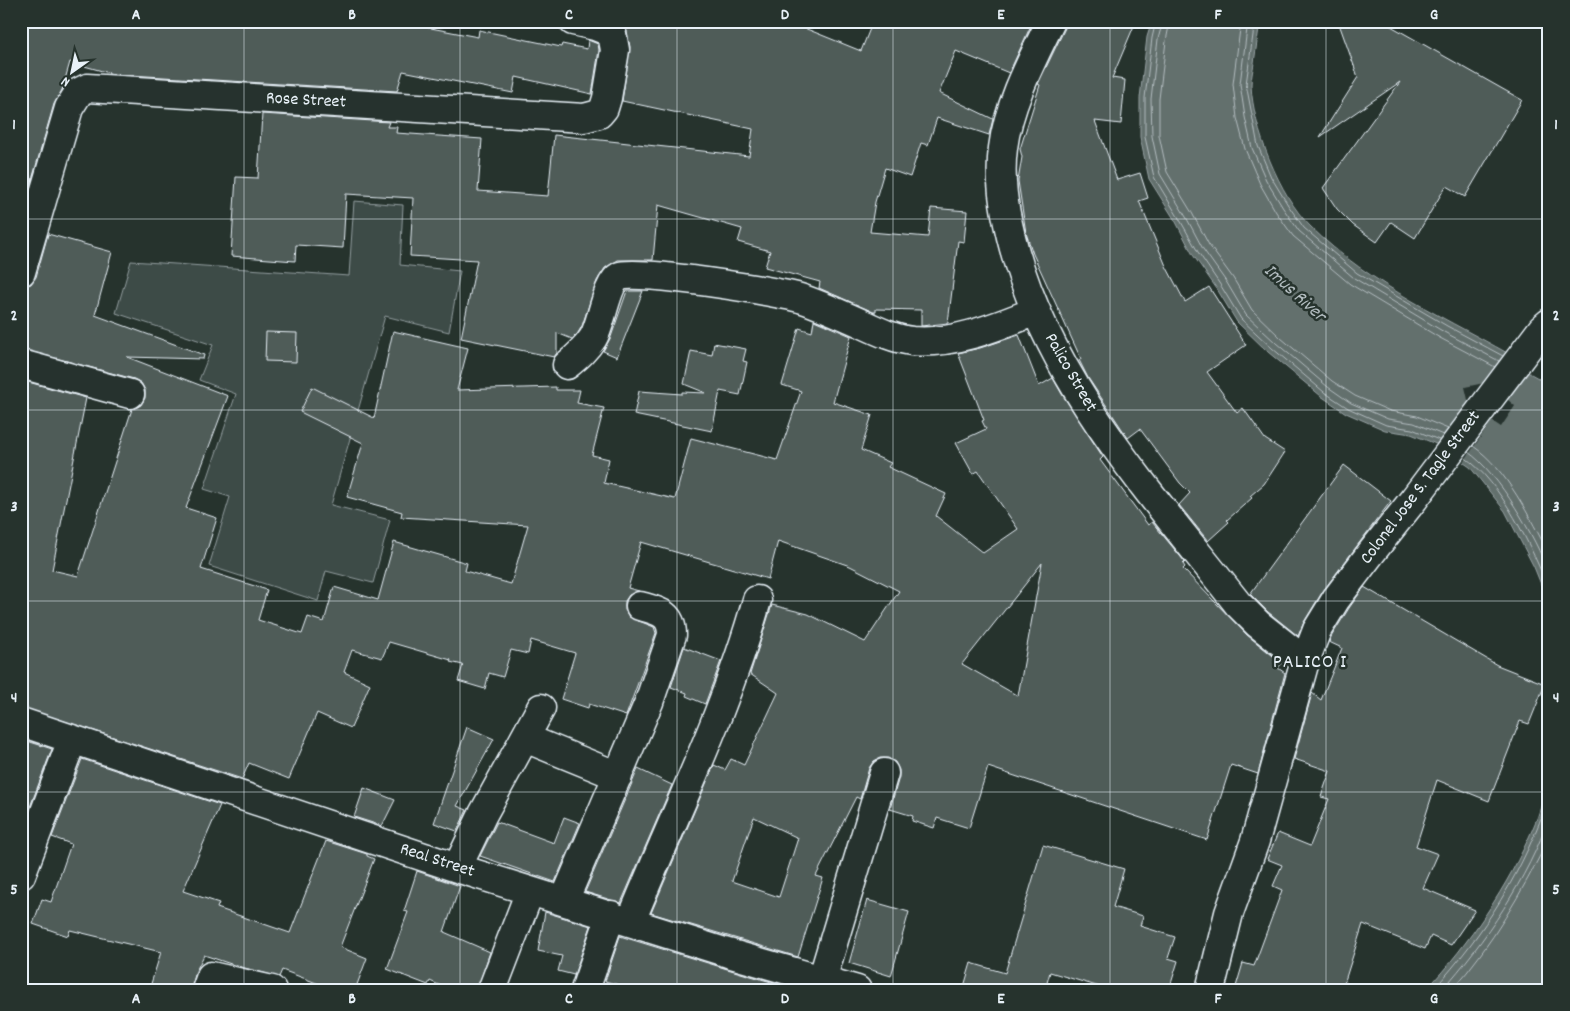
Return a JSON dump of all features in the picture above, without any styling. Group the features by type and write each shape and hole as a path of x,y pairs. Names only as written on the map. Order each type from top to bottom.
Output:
{"street":[{"name":"Rose Street","path":"21,272 69,108 79,92 87,88 584,118 599,114 604,108 615,50 612,34 605,30 573,21"},
{"name":"Palico Street","path":"1051,21 1022,84 1008,124 1002,163 1002,193 1006,213 1017,260 1036,311 1059,359 1098,421 1157,501 1238,604 1258,624 1305,662"},
{"path":"567,364 584,352 594,336 612,284 620,276 631,274 678,278 764,290 801,298 892,336 912,341 945,341 1036,311"},
{"name":"Colonel Jose S. Tagle Street","path":"1210,990 1229,913 1255,841 1305,662 1317,630 1336,599 1545,326"},
{"path":"21,364 130,394"},
{"path":"585,990 704,752 743,649 756,600"},
{"path":"564,901 649,702 672,635 672,625 666,616 640,606"},
{"path":"457,868 483,814 541,708"},
{"name":"Real Street","path":"21,722 457,868 728,953 856,990"},
{"path":"525,738 618,776"},
{"path":"21,875 72,740"},
{"path":"822,980 884,773"},
{"path":"492,990 530,891"},
{"path":"206,990 211,976 272,990"}],"shaded area":[{"path":"354,201 403,205 400,265 460,271 449,332 385,316 331,505 390,520 373,583 326,571 318,601 209,566 230,497 204,489 236,394 199,380 213,345 116,313 131,261 349,276"}],"water":[{"name":"Imus River","path":"1152,21 1260,21 1251,80 1253,102 1262,140 1270,160 1278,179 1299,213 1310,226 1358,267 1412,301 1523,362 1520,368 1549,384 1549,604 1534,567 1505,511 1470,467 1436,444 1411,434 1385,430 1346,413 1321,396 1268,352 1237,322 1193,255 1176,222 1149,179 1140,137 1140,98 1147,37"},
{"path":"1549,780 1549,990 1426,990 1458,953 1500,893 1533,828"}],"pier":[{"path":"1509,350 1525,360 1523,367 1529,370 1507,399 1515,406 1501,427 1492,421 1462,464 1437,448 1469,404 1465,387 1484,383"}],"building":[{"path":"21,21 355,21 377,27 378,21 416,21 415,25 478,37 479,30 561,47 562,44 587,49 588,40 598,44 599,50 592,94 516,77 513,93 403,71 397,91 113,74 70,62 62,90 54,104 27,197 21,196"},
{"path":"621,21 787,21 861,51 873,21 1033,21 1009,73 956,51 939,93 993,119 989,135 937,118 928,145 921,143 910,177 885,168 875,202 870,232 928,237 931,208 967,211 964,242 958,241 948,323 921,326 921,310 876,309 876,312 873,312 819,288 820,282 765,267 770,251 738,242 742,229 658,205 653,260 618,260 605,268 597,281 578,333 572,339 557,333 557,353 554,357 461,338 477,260 410,256 413,198 346,194 343,248 296,245 295,261 231,256 236,177 258,178 262,114 389,122 387,127 397,127 396,133 482,139 478,191 548,196 554,135 749,156 753,129 622,101 630,47 627,31"},
{"path":"1066,21 1136,21 1112,78 1125,80 1121,124 1095,121 1117,180 1140,173 1148,198 1139,201 1166,266 1185,302 1209,287 1246,345 1207,372 1237,413 1243,408 1265,439 1285,452 1264,484 1250,496 1252,498 1227,520 1229,522 1208,541 1179,505 1190,493 1180,483 1140,429 1128,438 1088,378 1033,254 1026,233 1018,181 1022,157 1020,149 1040,85 1038,84 1065,28"},
{"path":"1338,21 1382,21 1522,100 1465,197 1446,186 1415,238 1391,222 1377,242 1353,225 1337,209 1323,188 1400,82 1320,137 1358,77"},
{"path":"48,234 112,252 95,315 204,355 203,359 127,357 228,396 186,508 217,518 201,569 267,590 258,620 302,634 308,617 324,622 334,587 378,600 394,542 467,563 465,571 511,584 528,525 401,517 402,512 347,497 363,443 300,412 312,387 374,418 393,331 468,348 457,390 556,387 556,390 580,390 577,403 604,408 592,455 609,459 604,483 675,499 691,438 777,460 801,391 782,385 799,328 812,332 814,320 851,336 833,402 872,415 861,450 891,463 888,467 946,494 936,516 983,553 1018,529 978,471 973,474 956,443 986,429 958,353 1019,335 1039,386 1053,378 1103,457 1100,460 1148,525 1152,522 1185,562 1183,569 1247,635 1282,663 1278,668 1285,673 1258,774 1231,765 1207,840 988,767 969,828 937,818 934,828 912,821 913,816 890,809 899,777 899,770 895,762 888,758 880,758 874,761 869,768 860,799 856,797 816,876 823,878 798,957 651,913 714,765 725,770 731,759 744,765 778,693 750,674 772,605 808,614 865,642 899,591 850,566 778,541 768,579 641,542 628,588 639,591 629,595 625,601 625,610 629,617 654,627 656,633 626,716 589,704 588,708 561,699 575,653 531,640 528,654 511,650 503,677 489,673 485,689 458,681 463,665 450,662 451,660 389,642 382,658 352,650 344,672 370,684 351,728 317,713 289,779 249,763 242,779 21,707 21,380 86,398 52,570 78,576 132,409 141,405 145,398 145,390 141,383 134,379 21,349 21,287 31,284 36,277","holes":["1042,563 1018,696 962,664","754,817 798,838 779,897 732,881"]},
{"path":"627,291 643,291 617,357 603,351 611,337"},
{"path":"266,332 297,333 296,362 265,361"},
{"path":"714,343 746,349 743,361 747,362 740,395 720,391 712,431 634,415 639,391 682,394 682,392 706,393 684,384 691,351 712,355"},
{"path":"1344,465 1391,501 1323,591 1304,622 1298,636 1268,612 1250,594"},
{"path":"1364,587 1497,665 1545,684 1529,724 1520,721 1489,801 1437,780 1416,846 1438,854 1423,888 1475,910 1451,945 1431,936 1425,949 1363,924 1342,990 1235,990 1243,963 1254,966 1282,890 1273,886 1282,865 1267,859 1278,833 1310,846 1329,799 1321,797 1330,771 1294,759 1312,693 1321,700 1342,648 1329,642 1331,637"},
{"path":"684,647 721,661 705,704 686,696 687,693 671,687"},
{"path":"467,727 494,739 457,806 467,810 457,831 434,823"},
{"path":"21,739 52,749 22,828 21,827"},
{"path":"82,759 220,805 183,891 219,903 217,908 290,933 326,841 367,854 367,856 374,859 340,947 367,958 355,990 335,990 282,970 279,977 204,955 196,971 191,990 149,990 161,952 70,930 68,936 33,924 42,899 51,902 71,844 52,837"},
{"path":"638,769 672,785 621,903 585,892"},
{"path":"364,788 395,800 382,826 354,817"},
{"path":"564,817 580,823 555,882 480,856 497,822 554,843"},
{"path":"1043,845 1124,869 1113,907 1143,916 1140,926 1175,937 1168,958 1178,961 1169,990 1110,990 1050,972 1045,990 963,990 971,963 1005,973"},
{"path":"417,871 460,886 444,932 490,952 477,990 450,990 430,981 428,985 387,969 408,912 404,911"},
{"path":"867,900 909,912 891,976 849,963"},
{"path":"545,912 591,926 574,975 558,971 562,956 538,951"},
{"path":"620,936 788,987 787,990 637,990 605,981"}],"district":[{"name":"PALICO I","path":"1310,663"}]}
